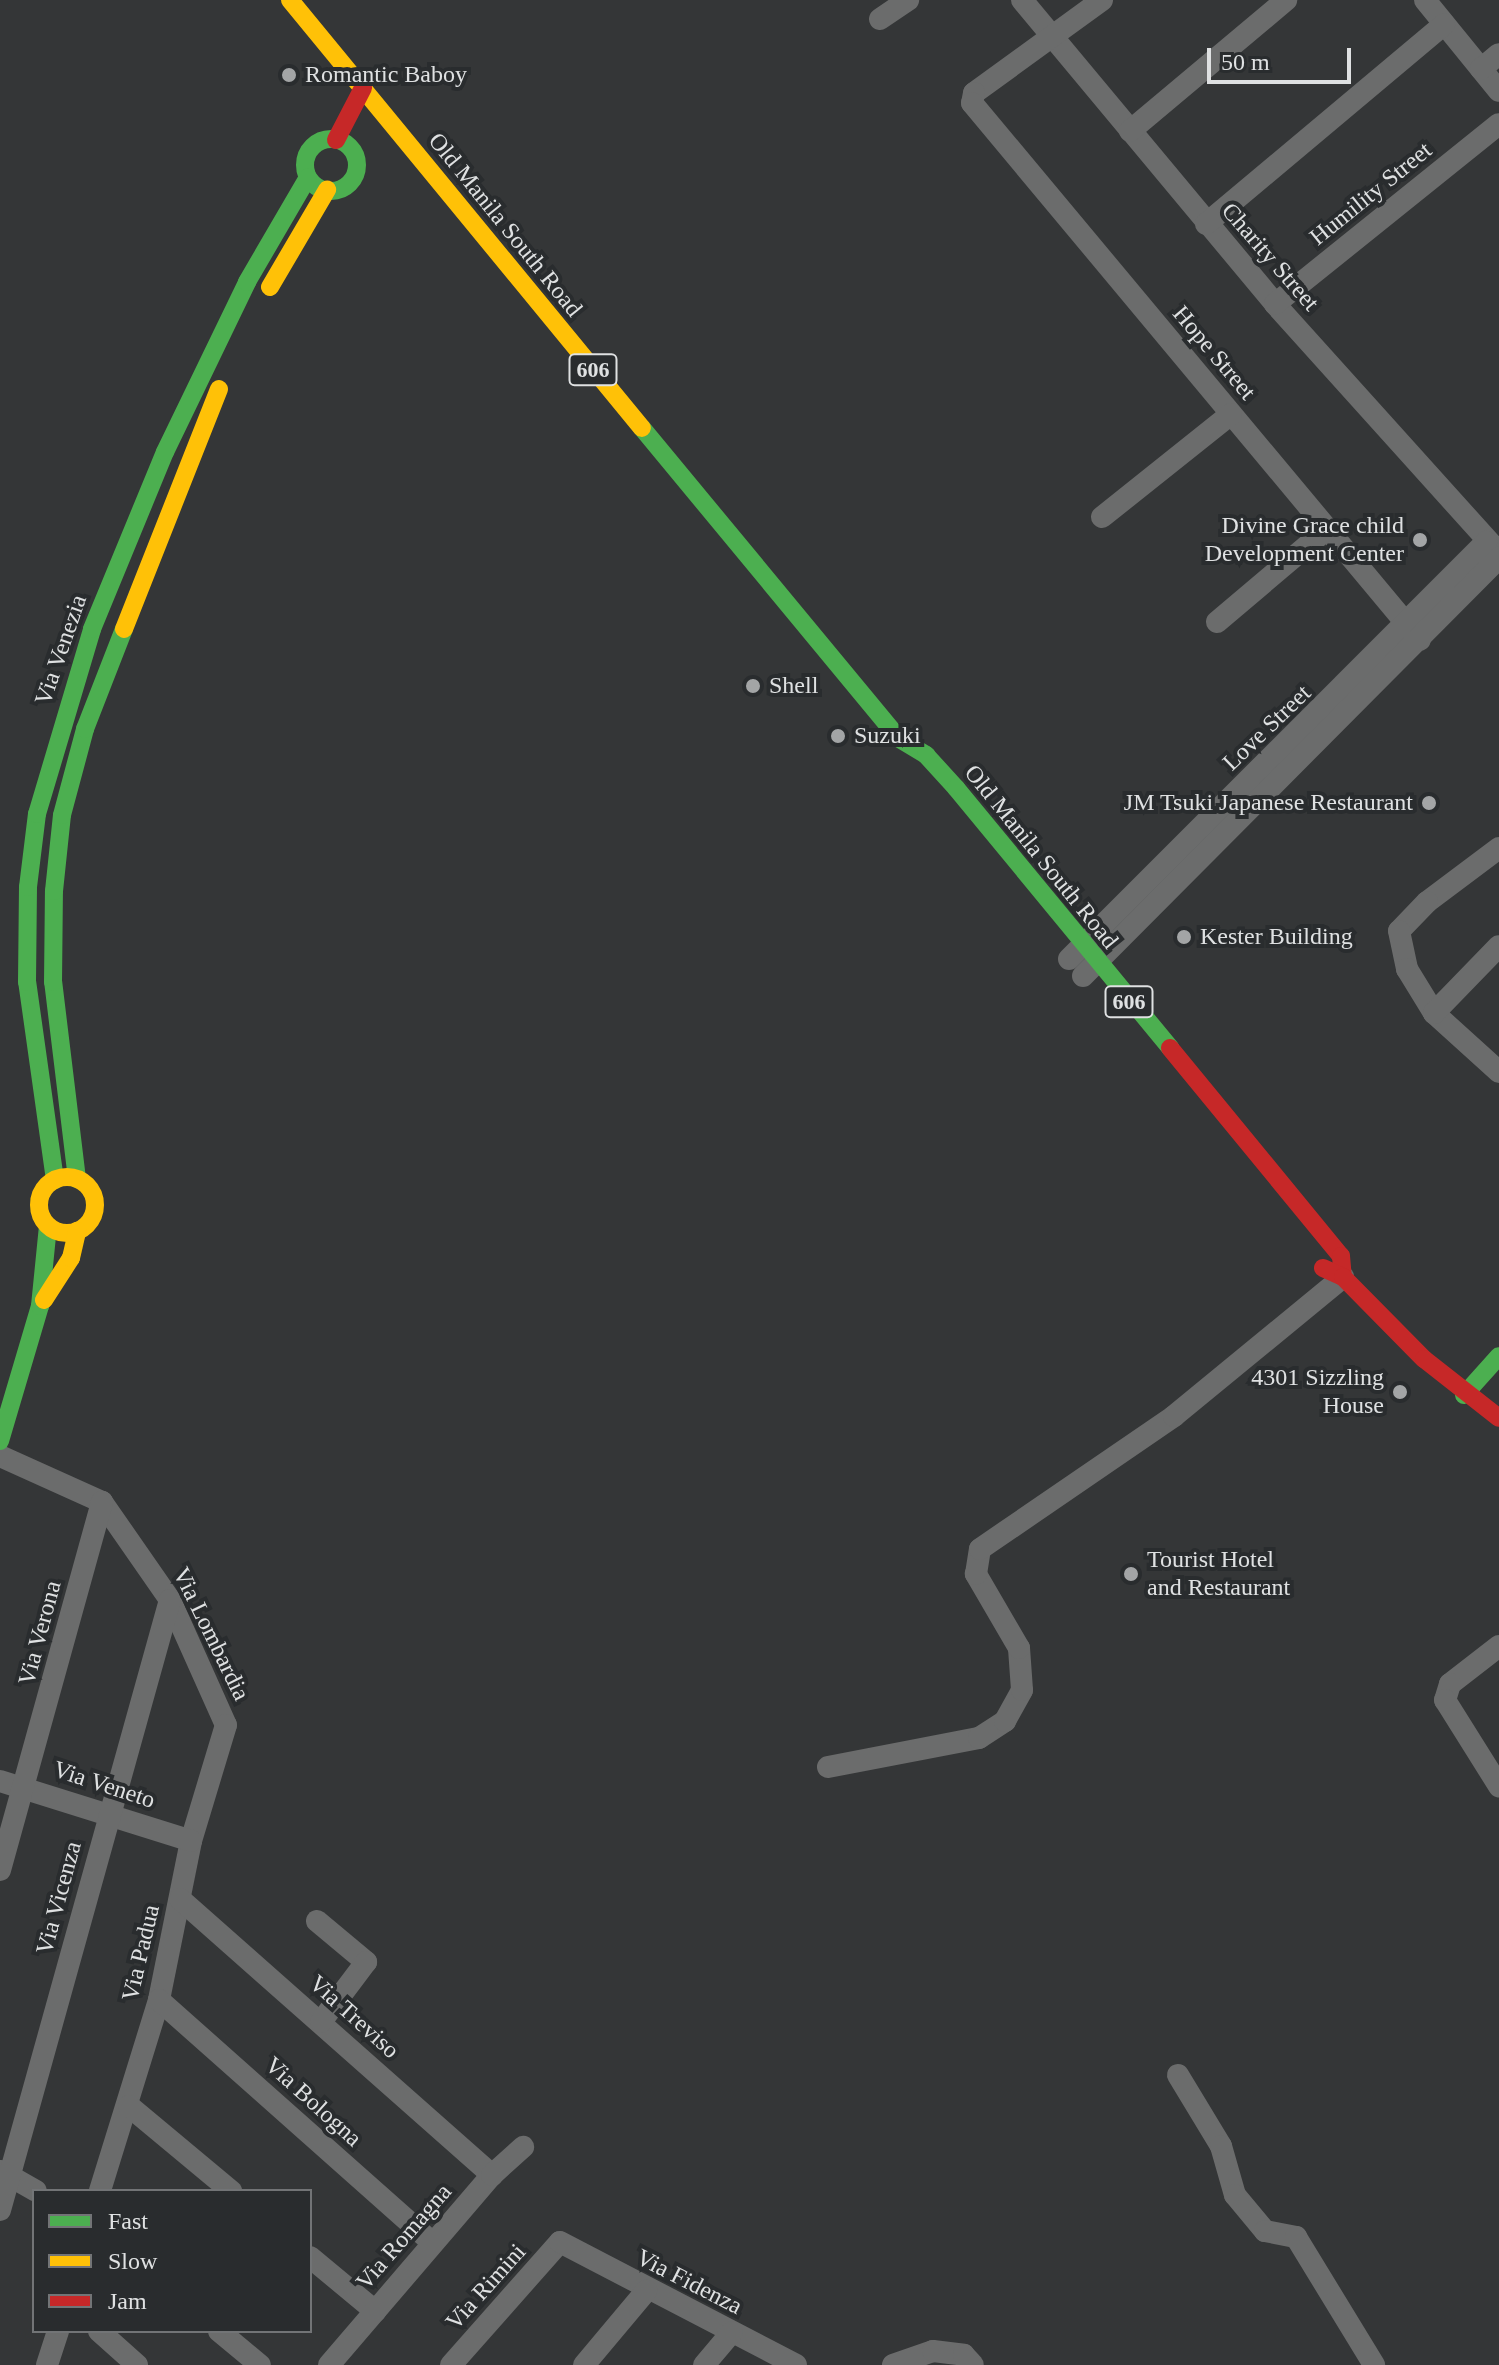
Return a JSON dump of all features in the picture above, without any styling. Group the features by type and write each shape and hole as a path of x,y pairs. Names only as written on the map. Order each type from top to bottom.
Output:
{"street":[{"name":"Old Manila South Road","path":"290,0 898,738 926,755 956,788 1079,962 1341,1256 1343,1277"},
{"path":"880,19 908,0"},
{"name":"Charity Street","path":"1022,0 1206,224 1495,551"},
{"path":"1054,38 1102,0"},
{"path":"1130,131 1286,0"},
{"path":"1425,0 1499,91"},
{"path":"1206,224 1444,24"},
{"name":"Hope Street","path":"1054,38 971,98 1414,633"},
{"path":"1481,69 1499,54"},
{"path":"336,140 363,88"},
{"path":"243,337 327,190 349,183 356,161 389,121"},
{"name":"Humility Street","path":"1275,304 1499,124"},
{"path":"327,190 308,177 308,152 320,141 336,140 350,147 356,161"},
{"name":"Via Venezia","path":"55,1180 27,982 28,887 37,814 92,629 165,452 247,282 308,177"},
{"name":"Via Venezia","path":"77,1179 53,982 54,891 62,815 109,664 231,364"},
{"path":"1102,517 1231,414"},
{"path":"1217,622 1326,530"},
{"name":"Love Street","path":"1079,962 1495,551"},
{"name":"Old Manila South Road","path":"898,738 910,771"},
{"path":"1499,848 1427,902 1399,931 1407,969 1434,1013 1499,1072"},
{"path":"1434,1013 1499,946"},
{"path":"0,1441 10,1367 40,1306 71,1258 77,1231 94,1210 91,1192 77,1179 55,1180 39,1201 48,1226 40,1306"},
{"path":"48,1226 62,1232 77,1231"},
{"name":"Old Manila South Road","path":"1306,1250 1324,1269 1343,1277 1464,1395"},
{"path":"828,1767 979,1738 1005,1721 1022,1690 1019,1648 976,1574 980,1549 1174,1416 1343,1277"},
{"path":"1464,1395 1499,1356"},
{"name":"606","path":"1464,1395 1496,1410"},
{"path":"0,1456 102,1502"},
{"name":"Via Lombardia","path":"102,1502 170,1600 226,1725"},
{"name":"Via Verona","path":"0,1870 102,1502"},
{"name":"Via Vicenza","path":"0,2210 5,2174 170,1600"},
{"path":"1499,1646 1450,1684 1445,1700 1499,1786"},
{"name":"Via Padua","path":"101,2189 129,2106 159,2000 191,1841 226,1725"},
{"name":"Via Veneto","path":"0,1781 109,1812 191,1841"},
{"name":"Via Treviso","path":"180,1899 492,2175"},
{"path":"317,1921 366,1962 321,2022"},
{"name":"Via Bologna","path":"159,2000 433,2243"},
{"path":"1178,2075 1221,2146 1235,2195 1265,2231 1296,2237 1374,2365"},
{"path":"129,2106 229,2189"},
{"name":"Via Romagna","path":"329,2365 492,2175 523,2147"},
{"path":"5,2174 32,2189"},
{"name":"Via Fidenza","path":"560,2242 646,2291 796,2365"},
{"name":"Via Rimini","path":"451,2365 560,2242"},
{"path":"312,2259 375,2311"},
{"path":"584,2365 646,2291"},
{"path":"704,2365 732,2332"},
{"path":"47,2365 57,2333"},
{"path":"101,2333 137,2365"},
{"path":"221,2333 260,2365"},
{"path":"893,2365 933,2351 964,2355 973,2365"}],"traffic: fast":[{"path":"331,139 349,147 357,165 349,183 331,191 313,183 305,165 313,147 331,139"},
{"path":"55,1180 27,982 28,887 37,814 92,629 165,452 247,282 308,177"},
{"path":"642,428 898,738 926,755 956,788 1170,1048"},
{"path":"77,1179 53,982 54,891 62,815 85,729 124,629"},
{"path":"0,1441 40,1306 48,1226"},
{"path":"1464,1395 1499,1356"}],"traffic: slow":[{"path":"290,0 642,428"},
{"path":"270,287 327,190"},
{"path":"124,629 219,389"},
{"path":"67,1177 86,1186 95,1205 86,1224 67,1233 48,1224 39,1205 48,1186 67,1177"},
{"path":"44,1300 71,1258 77,1231"}],"traffic: jam":[{"path":"336,140 363,88"},
{"path":"1170,1048 1341,1256 1343,1277"},
{"path":"1323,1268 1343,1277 1424,1359 1499,1418"}],"place":[{"name":"Romantic Baboy","path":"289,75"},
{"name":"Divine Grace child Development Center","path":"1420,540"},
{"name":"Shell","path":"753,686"},
{"name":"Suzuki","path":"838,736"},
{"name":"JM Tsuki Japanese Restaurant","path":"1429,803"},
{"name":"Kester Building","path":"1184,937"},
{"name":"4301 Sizzling House","path":"1400,1392"},
{"name":"Tourist Hotel and Restaurant","path":"1131,1574"}]}
